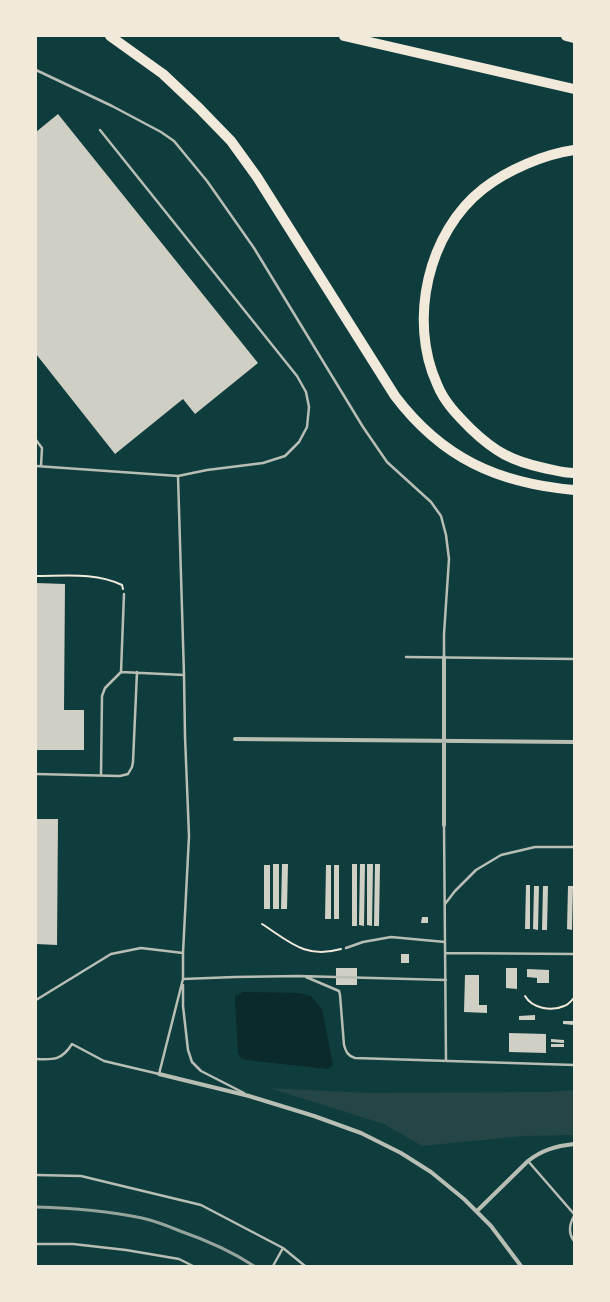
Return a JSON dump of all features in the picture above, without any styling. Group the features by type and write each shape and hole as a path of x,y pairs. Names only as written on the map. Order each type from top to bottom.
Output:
{"highway":[{"path":"110,36 163,74 200,108 231,141 257,177 395,396 408,413 440,443 479,467 520,482 551,488 574,490"},
{"path":"344,36 574,90"},
{"path":"566,36 574,38"},
{"path":"574,150 546,156 522,166 483,189 467,204 452,223 442,240 432,264 427,284 424,322 426,344 436,384 446,401 459,418 491,447 508,458 526,464 574,473"}],"street":[{"path":"444,657 444,825"},
{"path":"235,739 574,742"},
{"path":"159,1074 249,1096 314,1116 361,1133 401,1153 431,1172 464,1198 492,1226 522,1266"},
{"path":"477,1211 528,1161 539,1153 561,1145 574,1144"}],"lane":[{"path":"36,70 112,106 174,140 207,181 254,248 363,427 387,462 431,502 441,516 446,535 449,559 444,657"},
{"path":"36,466 178,476 207,470 263,463 285,456 299,442 307,427 310,406 306,392 297,376 100,130"},
{"path":"36,440 42,448 41,466"},
{"path":"178,476 189,836 183,953 183,1013 188,1050 192,1062 201,1072 249,1096"},
{"path":"122,672 124,594"},
{"path":"406,656 574,659"},
{"path":"101,776 102,696 105,688 122,672 184,675"},
{"path":"36,774 101,776 128,774 132,767 137,672"},
{"path":"444,825 446,1061"},
{"path":"445,905 455,891 476,870 501,854 535,846 574,847"},
{"path":"346,948 363,942 390,936 446,942"},
{"path":"36,1000 111,954 141,948 183,953"},
{"path":"446,953 574,954"},
{"path":"183,979 235,976 303,976 446,980"},
{"path":"303,976 339,991 344,1045 346,1052 355,1058 574,1065"},
{"path":"36,1059 58,1058 66,1052 72,1044 104,1061 159,1074 183,979"},
{"path":"528,1161 574,1215 569,1231 570,1236 574,1241"},
{"path":"36,1175 81,1176 201,1205 283,1248 305,1266"},
{"path":"36,1244 73,1244 126,1250 179,1259 193,1266"},
{"path":"273,1266 283,1248"}],"path":[{"path":"36,576 99,577 111,579 122,585 124,594"},
{"path":"262,924 300,948 312,952 330,952 346,948"},
{"path":"525,996 527,1000 535,1006 556,1009 566,1006 574,998"}],"shaded area":[{"path":"243,992 300,993 311,996 322,1009 333,1065 328,1069 246,1060 241,1058 238,1053 235,996"},
{"path":"269,1088 369,1093 547,1092 574,1090 574,1135 524,1136 422,1146 384,1124"}],"building":[{"path":"58,114 258,363 195,414 183,399 115,454 36,354 36,132"},
{"path":"36,583 65,584 64,710 84,710 84,750 36,750"},
{"path":"36,819 58,819 57,945 36,944"},
{"path":"273,864 279,864 279,909 273,909"},
{"path":"282,864 288,864 287,909 281,909"},
{"path":"352,864 357,864 357,926 352,926"},
{"path":"360,864 365,864 364,926 359,925"},
{"path":"367,864 373,864 372,926 367,925"},
{"path":"375,864 380,864 379,926 374,926"},
{"path":"264,865 270,865 270,909 264,909"},
{"path":"326,865 331,865 331,919 325,919"},
{"path":"334,865 339,865 339,919 334,919"},
{"path":"526,885 530,885 530,929 525,929"},
{"path":"534,886 539,886 538,930 533,929"},
{"path":"543,886 548,886 547,930 542,930"},
{"path":"568,886 573,886 572,930 567,929"},
{"path":"422,917 428,917 428,923 421,923"},
{"path":"401,954 409,954 409,963 401,963"},
{"path":"336,968 357,968 357,985 336,985"},
{"path":"506,968 517,968 517,989 506,988"},
{"path":"527,969 549,970 549,983 537,983 537,978 527,977"},
{"path":"465,975 479,975 479,1005 487,1005 487,1013 464,1012"},
{"path":"535,1015 535,1020 519,1020 519,1016"},
{"path":"563,1021 574,1021 574,1025 563,1024"},
{"path":"509,1033 546,1034 546,1053 509,1052"},
{"path":"551,1039 564,1040 564,1043 551,1042"},
{"path":"551,1044 564,1044 564,1047 551,1047"}],"railway":[{"path":"36,1207 76,1209 147,1219 209,1242 236,1255 254,1266"}]}
